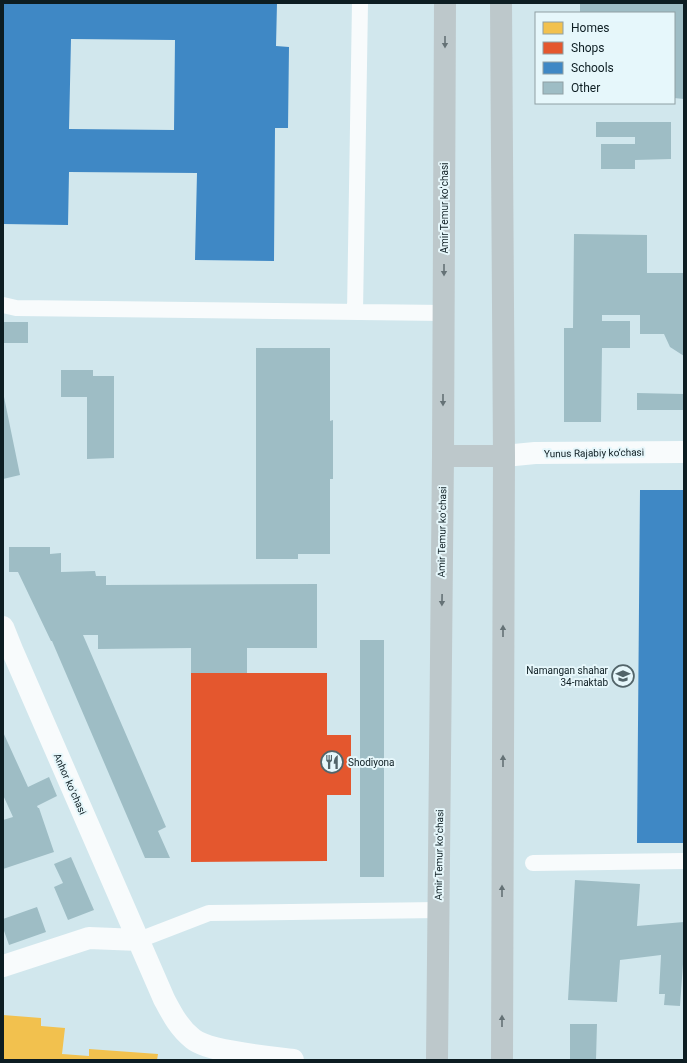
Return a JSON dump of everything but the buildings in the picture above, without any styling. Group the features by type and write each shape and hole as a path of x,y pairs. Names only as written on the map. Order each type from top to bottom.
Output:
{"main road":[{"name":"Amir Temur koʻchasi","path":"436,1060 443,456 445,3"},
{"path":"501,3 504,456 502,1060"},
{"path":"443,456 504,456"}],"street":[{"name":"Yunus Rajabiy ko‘chasi","path":"504,456 535,453 684,452"},
{"name":"Anhor koʻchasi","path":"3,627 8,654 139,940 164,999 176,1022 194,1040 212,1048 220,1055 292,1060"},
{"path":"3,966 88,938 139,940"}],"lane":[{"path":"355,312 360,3"},
{"path":"3,304 16,308 444,313"},
{"path":"533,862 684,861"},
{"path":"139,940 209,913 438,910"}],"place":[{"name":"Namangan shahar 34-maktab","path":"623,676"},
{"name":"Shodiyona","path":"332,762"}]}
